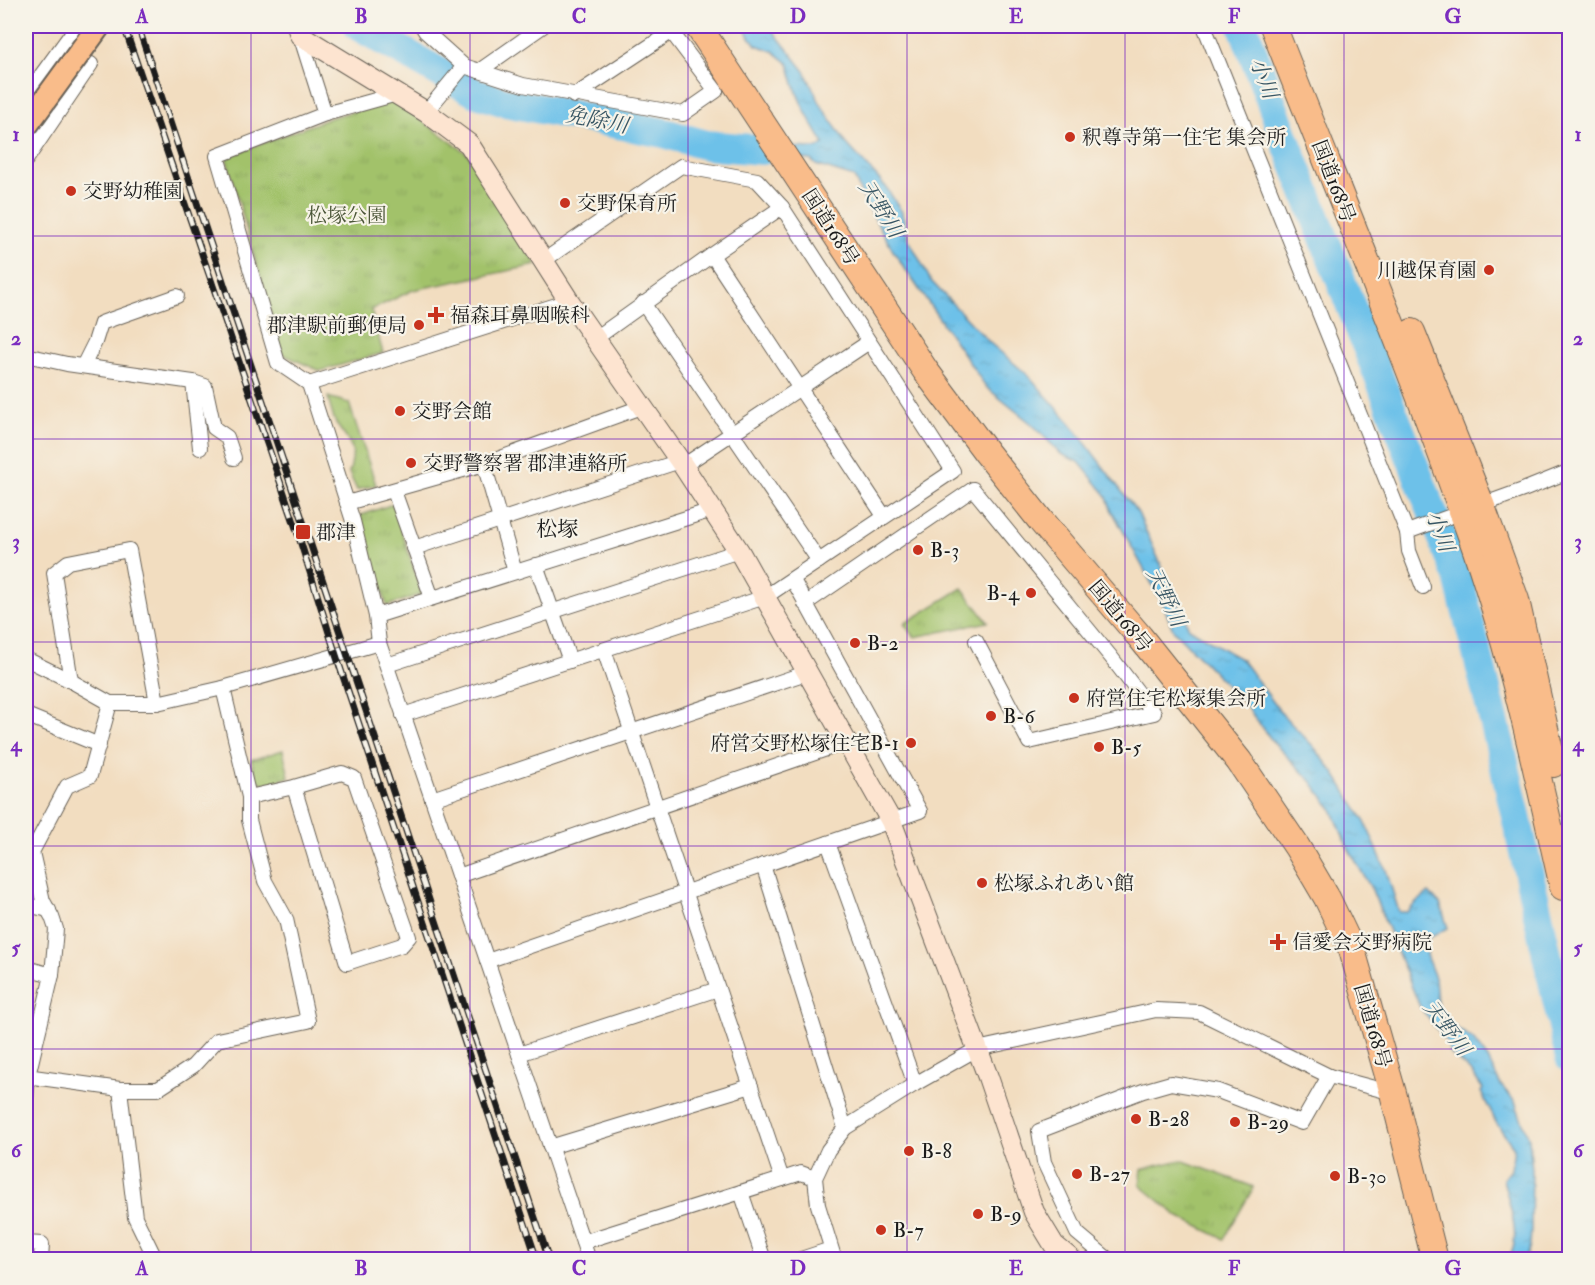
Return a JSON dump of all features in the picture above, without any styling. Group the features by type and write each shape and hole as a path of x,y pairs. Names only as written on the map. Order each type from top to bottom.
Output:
{"highway":[{"name":"国道168号","path":"698,26 926,370 1041,521 1140,637 1239,761 1297,847 1327,898 1352,950 1393,1093 1435,1260"},
{"name":"国道168号","path":"1273,26 1424,411 1516,600 1569,841"},
{"name":"国道168号","path":"1289,26 1472,508 1493,607 1524,718 1563,887"}],"main road":[{"path":"26,126 99,26"}],"street":[{"path":"26,96 77,26"},
{"path":"423,26 425,31 464,66 523,85 574,96 683,114 716,91 669,29 574,96"},
{"path":"479,71 543,26"},
{"path":"1204,26 1407,532 1409,551 1423,588"},
{"path":"298,30 426,112 469,144 569,301 739,551 891,821 977,1049 1034,1212 1054,1245 1072,1260"},
{"path":"298,30 325,114"},
{"path":"26,160 91,64"},
{"path":"426,112 464,66"},
{"path":"397,94 325,114 217,156 278,363 309,384 347,503 376,616 379,643 589,1260"},
{"path":"403,715 765,597 953,471 782,207 757,180 681,166 543,261"},
{"path":"596,338 782,207"},
{"path":"712,255 884,516"},
{"path":"83,366 95,342 101,323 177,296"},
{"path":"309,384 569,301"},
{"path":"644,303 819,561"},
{"path":"414,548 681,463 731,433 869,342"},
{"path":"26,355 193,382 205,386 214,428 227,437 234,458"},
{"path":"193,382 200,448"},
{"path":"347,503 484,464 641,407"},
{"path":"484,464 515,572"},
{"path":"1407,532 1569,471"},
{"path":"805,604 973,489 1154,713 1029,742 976,641"},
{"path":"394,490 432,598"},
{"path":"376,616 712,510"},
{"path":"71,681 54,573 68,562 129,549 157,703"},
{"path":"387,665 739,551"},
{"path":"536,565 570,660"},
{"path":"487,961 920,811 793,580"},
{"path":"26,661 71,681 110,703 157,703 223,688 379,643"},
{"path":"604,650 782,1179"},
{"path":"432,799 809,672"},
{"path":"27,1076 120,1089 158,1089 193,1066 217,1040 308,1021 286,919 265,881 249,820 249,797 223,688"},
{"path":"26,1099 27,1076 52,975 56,929 43,901 32,852 67,786 90,776 110,703"},
{"path":"26,715 99,745"},
{"path":"458,876 846,742"},
{"path":"249,797 342,773 354,778 409,937 402,945 347,963 294,787"},
{"path":"828,843 915,1084"},
{"path":"764,865 845,1128"},
{"path":"26,905 49,910"},
{"path":"26,968 52,975"},
{"path":"519,1054 718,989"},
{"path":"798,1260 833,1254 818,1205 815,1178 828,1150 845,1128 915,1084 977,1049 1156,1010 1199,1012 1329,1076 1393,1093"},
{"path":"1109,1260 1077,1233 1044,1162 1038,1131 1143,1091 1171,1083 1218,1091 1302,1123 1329,1076"},
{"path":"550,1147 751,1086"},
{"path":"120,1089 135,1217 156,1260"},
{"path":"583,1242 801,1173 815,1178"},
{"path":"741,1192 764,1260"},
{"path":"26,1243 42,1244 41,1260"}],"green space":[{"name":"松塚公園","path":"394,100 469,155 537,265 413,290 371,310 383,353 320,371 282,354 226,157 333,117"},
{"path":"328,397 349,403 376,485 357,490 349,473 351,447 335,422"},
{"path":"393,504 422,594 387,606 359,516"},
{"path":"962,588 988,622 915,637 904,624"},
{"path":"283,750 289,777 265,785 257,780 251,760"},
{"path":"1181,1160 1254,1187 1224,1239 1179,1217 1140,1185 1142,1169"}],"water":[{"name":"天野川","path":"742,26 769,26 804,70 821,105 846,143 886,187 902,212 908,238 931,281 990,343 1029,376 1071,424 1138,513 1189,628 1242,660 1283,715 1313,746 1335,774 1365,822 1386,870 1399,912 1407,912 1429,893 1440,904 1448,928 1427,939 1426,955 1435,978 1437,1002 1444,1020 1473,1039 1488,1059 1500,1084 1515,1102 1529,1139 1532,1169 1531,1229 1530,1246 1525,1259 1507,1259 1512,1252 1515,1232 1503,1179 1511,1169 1514,1148 1497,1124 1481,1092 1483,1089 1472,1073 1450,1053 1447,1043 1420,1007 1372,890 1347,846 1332,809 1311,781 1273,742 1244,703 1173,630 1164,606 1111,509 1106,495 1079,462 1061,454 1033,425 986,387 895,254 863,198 854,177 816,165 811,160 753,155 718,145 817,148 824,144 802,106 789,64 773,51 756,45"}],"waterway":[{"name":"免除川","path":"358,26 476,93 505,102 664,133 706,145 762,150"},
{"name":"小川","path":"1243,26 1286,142 1458,577 1500,745 1570,1058"}],"railway":[{"path":"124,26 298,534 537,1260"},
{"path":"138,26 549,1260"}],"place":[{"name":"釈尊寺第一住宅 集会所","path":"1070,137"},
{"name":"交野幼稚園","path":"71,191"},
{"name":"交野保育所","path":"565,203"},
{"name":"川越保育園","path":"1489,270"},
{"name":"福森耳鼻咽喉科","path":"436,315"},
{"name":"郡津駅前郵便局","path":"419,325"},
{"name":"交野会館","path":"400,411"},
{"name":"交野警察署 郡津連絡所","path":"411,463"},
{"name":"郡津","path":"303,532"},
{"name":"B-3","path":"918,550"},
{"name":"B-4","path":"1031,593"},
{"name":"B-2","path":"855,643"},
{"name":"府営住宅松塚集会所","path":"1074,698"},
{"name":"B-6","path":"991,716"},
{"name":"府営交野松塚住宅B-1","path":"911,743"},
{"name":"B-5","path":"1099,747"},
{"name":"松塚ふれあい館","path":"982,883"},
{"name":"信愛会交野病院","path":"1278,942"},
{"name":"B-28","path":"1136,1119"},
{"name":"B-29","path":"1235,1122"},
{"name":"B-8","path":"909,1151"},
{"name":"B-27","path":"1077,1174"},
{"name":"B-30","path":"1335,1176"},
{"name":"B-9","path":"978,1214"},
{"name":"B-7","path":"881,1230"}],"district":[{"name":"松塚","path":"557,529"}]}
